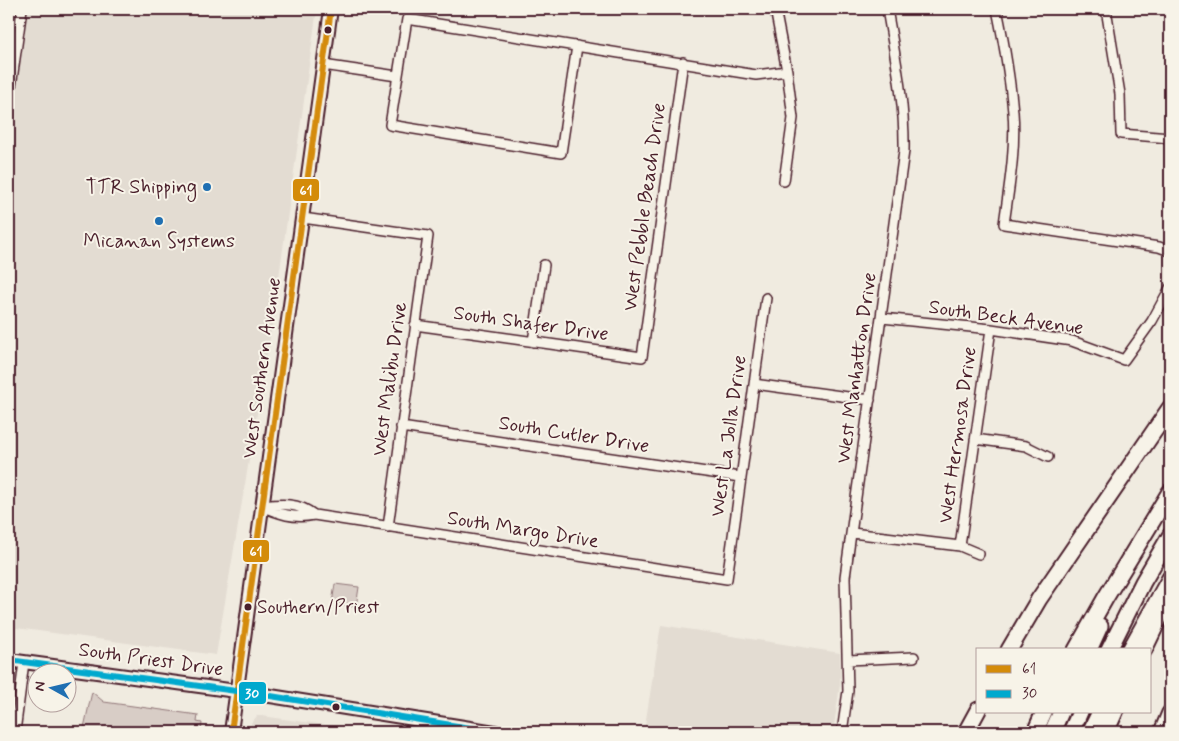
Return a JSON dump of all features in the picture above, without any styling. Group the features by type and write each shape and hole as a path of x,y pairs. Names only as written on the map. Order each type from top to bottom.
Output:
{"highway":[{"path":"1010,648 1039,599 1170,408"},
{"path":"1077,648 1167,497"},
{"path":"1090,648 1133,560 1167,497"},
{"path":"1110,648 1143,582 1170,536"},
{"path":"1131,648 1170,578"},
{"path":"1145,648 1170,596"},
{"path":"1162,732 1170,713"},
{"path":"966,732 976,714"},
{"path":"1035,732 1043,714"},
{"path":"1052,732 1060,714"},
{"path":"1071,732 1079,714"},
{"path":"1090,732 1099,714"},
{"path":"1106,732 1114,714"}],"main road":[{"name":"West Southern Avenue","path":"230,732 331,9"},
{"name":"South Priest Drive","path":"9,660 236,691 495,732"}],"street":[{"path":"9,101 22,9"},
{"path":"776,9 793,118 784,181"},
{"name":"West Manhatton Drive","path":"842,732 848,691 845,577 904,151 901,96 887,9"},
{"path":"997,9 1006,57 1013,113 1013,161 1004,224 1159,246 1170,251"},
{"path":"1106,9 1120,94 1121,134 1170,138"},
{"path":"577,46 561,153 390,125 407,19 683,62 756,75 787,71"},
{"name":"West Pebble Beach Drive","path":"642,357 683,62"},
{"path":"323,65 397,76"},
{"name":"West Malibu Drive","path":"303,218 428,236 388,527"},
{"path":"533,342 544,265"},
{"name":"South Beck Avenue","path":"882,318 1072,341 1124,360 1152,321 1170,288"},
{"name":"West La Jolla Drive","path":"727,579 766,298"},
{"name":"South Shafer Drive","path":"415,325 642,357"},
{"name":"West Hermosa Drive","path":"960,546 991,330"},
{"path":"754,384 870,400"},
{"name":"South Cutler Drive","path":"402,427 740,478"},
{"path":"975,439 1026,446 1048,457"},
{"name":"South Margo Drive","path":"261,506 280,514 301,517 314,515 727,579"},
{"path":"852,532 960,546 979,554"},
{"path":"848,660 914,658"},
{"path":"14,732 24,662"}],"shaded area":[{"path":"9,9 317,9 273,319 216,655 9,627"},
{"path":"335,584 359,587 356,607 332,603"},
{"path":"661,625 840,653 840,685 833,732 644,732"},
{"path":"92,692 104,702 198,715 197,722 202,723 201,732 83,732"},
{"path":"257,716 375,732 250,732 251,723"}],"transit line":[{"name":"61","path":"231,732 331,9"},
{"name":"30","path":"9,660 258,694 495,732"}],"place":[{"name":"TTR Shipping","path":"207,187"},
{"name":"Micanan Systems","path":"159,221"},
{"name":"Southern/Priest","path":"248,607"}]}
